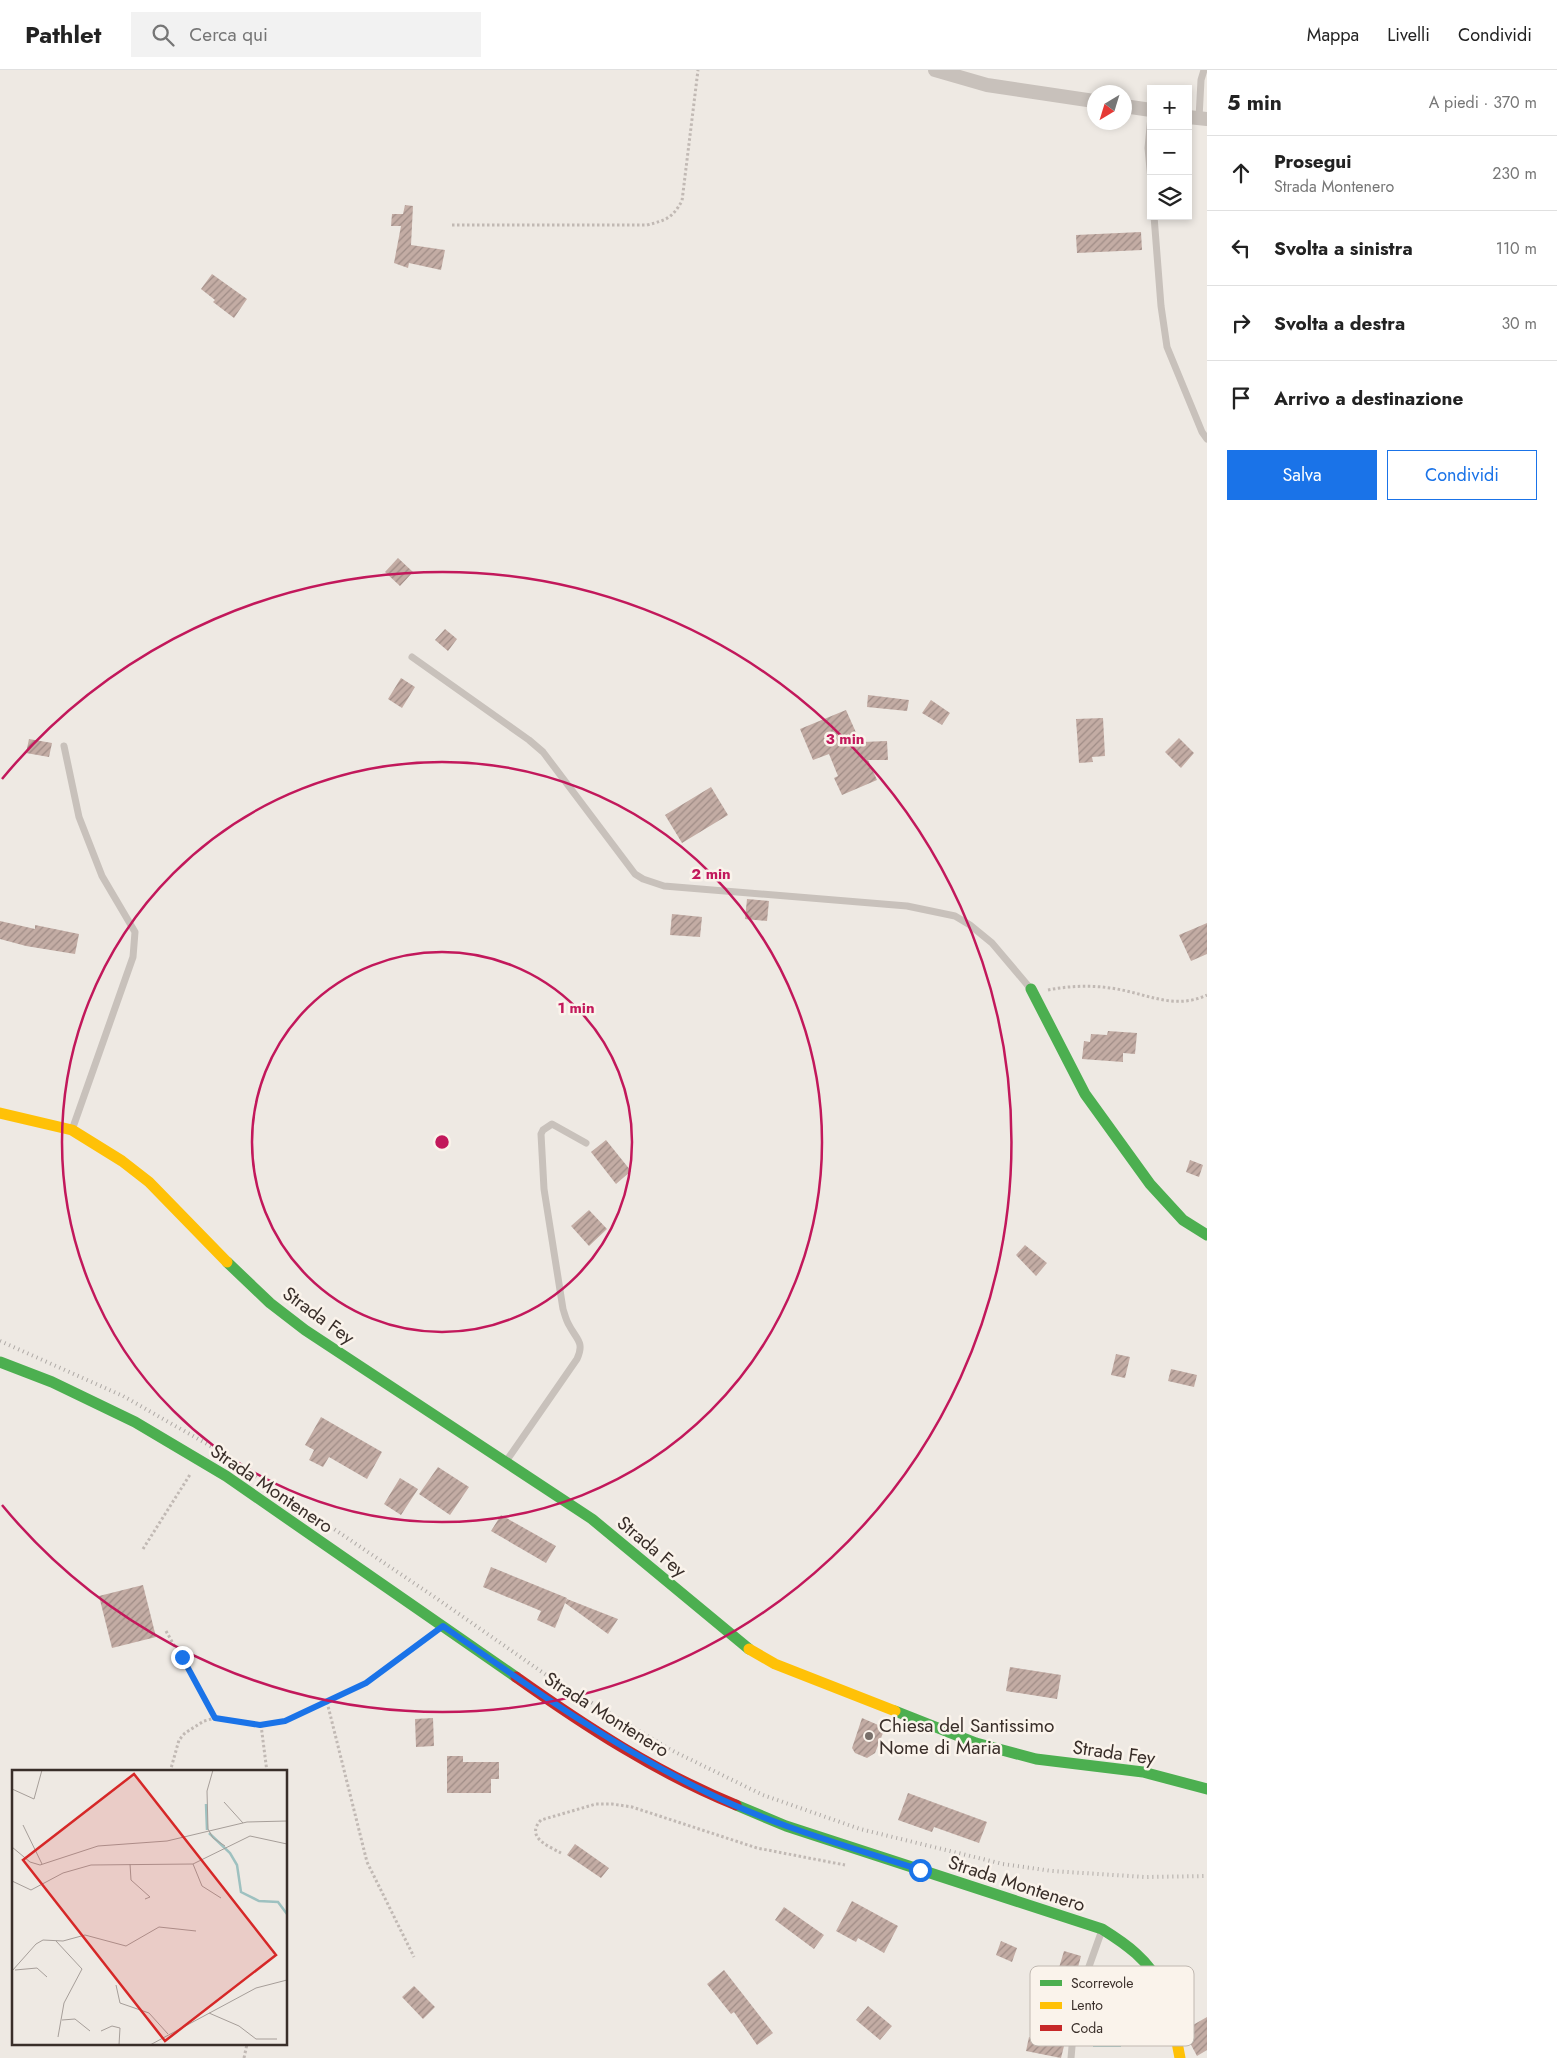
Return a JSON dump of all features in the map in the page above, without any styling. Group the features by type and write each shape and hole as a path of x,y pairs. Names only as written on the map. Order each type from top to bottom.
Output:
{"street":[{"path":"935,70 987,85 1087,100"},
{"path":"1132,107 1147,109"},
{"path":"1032,991 1085,1094 1150,1184 1183,1220 1207,1235"},
{"name":"Strada Fey","path":"0,1112 72,1130 122,1161 149,1182 270,1303 305,1330 592,1519 735,1639 775,1664 976,1743 1007,1753 1036,1759 1143,1772 1207,1789"},
{"name":"Strada Montenero","path":"0,1362 52,1382 134,1422 226,1476 582,1722 628,1751 706,1793 786,1826 1102,1929 1122,1939 1149,1966"}],"lane":[{"path":"1198,118 1200,80 1204,70"},
{"path":"1150,130 1148,148 1151,175"},
{"path":"1154,220 1161,306 1167,347 1207,440"},
{"path":"412,656 530,740 542,752 635,874 643,879 673,886 907,906 954,916 970,925 992,943 1032,991"},
{"path":"64,746 79,818 102,876 135,932 133,957 72,1130"},
{"path":"506,1461 578,1359 581,1351 580,1342 567,1323 563,1309 544,1189 541,1134 543,1130 552,1124 586,1143"},
{"path":"1090,1966 1102,1929"}],"path":[{"path":"452,225 647,225 665,221 675,212 682,201 686,182 698,70"},
{"path":"1032,991 1064,987 1108,987 1163,1000 1184,1002 1207,995"},
{"path":"143,1549 199,1460"},
{"path":"171,1770 179,1740 185,1732 204,1721 215,1718 260,1725 285,1721 366,1683 443,1626"},
{"path":"166,1631 215,1718"},
{"path":"328,1702 367,1862 414,1957"},
{"path":"260,1725 267,1770"},
{"path":"561,1854 540,1842 535,1831 537,1824 541,1820 596,1804 612,1804 632,1807 757,1848 850,1866"}],"water":[{"path":"1121,2046 1121,2047 1093,2047"}],"building":[{"path":"405,205 413,206 411,245 445,250 441,270 409,263 408,268 394,263 401,226 391,226 392,214 403,214"},
{"path":"1141,232 1142,250 1077,253 1076,235"},
{"path":"212,274 247,299 234,318 213,302 215,300 201,289"},
{"path":"398,558 413,572 400,586 385,572"},
{"path":"445,629 457,639 448,651 435,640"},
{"path":"401,678 415,687 402,708 388,699"},
{"path":"868,695 909,700 907,711 867,707"},
{"path":"931,700 950,713 942,725 922,713"},
{"path":"846,710 862,746 862,742 887,741 888,760 868,760 877,780 842,795 834,778 838,776 829,754 813,760 800,729"},
{"path":"1103,718 1105,756 1092,757 1093,762 1079,763 1076,719"},
{"path":"1179,738 1194,753 1181,768 1165,752"},
{"path":"29,739 52,743 49,757 26,753"},
{"path":"711,787 728,815 682,843 665,815"},
{"path":"747,899 769,901 767,921 745,919"},
{"path":"672,914 702,917 700,937 670,935"},
{"path":"0,921 35,929 35,925 79,934 75,954 26,946 0,939"},
{"path":"1207,923 1207,954 1191,961 1179,935"},
{"path":"1108,1031 1137,1033 1135,1054 1123,1053 1123,1062 1082,1059 1084,1041 1090,1042 1091,1034 1107,1035"},
{"path":"606,1140 631,1171 616,1184 591,1152"},
{"path":"1190,1160 1203,1165 1199,1177 1186,1172"},
{"path":"589,1210 607,1229 589,1246 571,1226"},
{"path":"1025,1245 1047,1263 1036,1276 1016,1255"},
{"path":"1116,1354 1130,1357 1125,1378 1111,1375"},
{"path":"1171,1369 1197,1375 1194,1387 1168,1381"},
{"path":"321,1417 382,1452 367,1479 329,1457 323,1467 309,1460 314,1450 305,1445"},
{"path":"438,1467 469,1487 450,1515 419,1494"},
{"path":"400,1478 418,1489 401,1515 384,1504"},
{"path":"501,1515 556,1546 546,1563 491,1531"},
{"path":"491,1567 567,1598 555,1628 537,1620 541,1611 483,1587"},
{"path":"143,1585 156,1637 112,1648 99,1596"},
{"path":"567,1599 618,1619 608,1634 565,1603"},
{"path":"1010,1667 1061,1675 1057,1699 1006,1691"},
{"path":"433,1718 434,1746 416,1747 415,1719"},
{"name":"Chiesa del Santissimo Nome di Maria","path":"862,1718 885,1728 875,1753 867,1758 855,1753 852,1748"},
{"path":"447,1756 463,1756 463,1762 499,1762 499,1779 491,1779 491,1793 447,1793"},
{"path":"908,1793 987,1822 979,1843 934,1827 932,1832 898,1820"},
{"path":"575,1844 609,1868 601,1878 567,1855"},
{"path":"852,1901 898,1926 884,1953 858,1938 856,1942 836,1931"},
{"path":"784,1907 824,1935 814,1949 775,1920"},
{"path":"1001,1941 1017,1948 1012,1962 996,1955"},
{"path":"1064,1951 1081,1956 1078,1966 1060,1966"},
{"path":"724,1970 773,2033 757,2045 734,2012 731,2014 707,1984"},
{"path":"414,1986 435,2007 423,2019 402,1997"},
{"path":"868,2006 892,2026 880,2040 856,2020"},
{"path":"1207,2017 1207,2050 1197,2056 1192,2046 1194,2046 1194,2024"},
{"path":"1029,2037 1030,2046 1064,2046 1061,2058 1026,2051"}],"railway":[{"path":"0,1341 123,1396 214,1448 552,1679 671,1750 763,1795 860,1829 1003,1864 1052,1871 1145,1877 1207,1876"}],"traffic: fast":[{"path":"1031,989 1085,1094 1150,1184 1183,1220 1207,1235"},
{"path":"227,1262 270,1303 305,1330 592,1519 749,1649"},
{"path":"0,1362 52,1382 135,1422 226,1476 516,1677"},
{"path":"895,1711 976,1743 1036,1759 1143,1772 1207,1789"},
{"path":"736,1805 786,1826 1102,1929 1128,1947 1147,1966"}],"traffic: slow":[{"path":"0,1113 72,1130 122,1161 149,1182 227,1262"},
{"path":"749,1649 775,1664 895,1711"},
{"path":"1178,2046 1180,2058"}],"traffic: jam":[{"path":"516,1677 595,1731 622,1747 678,1778 736,1805"}],"place":[{"name":"Chiesa del Santissimo Nome di Maria","path":"869,1736"}],"route":[{"path":"182,1657 215,1718 260,1725 285,1721 366,1683 443,1626 560,1708 628,1751 706,1793 786,1826 920,1870"}]}
